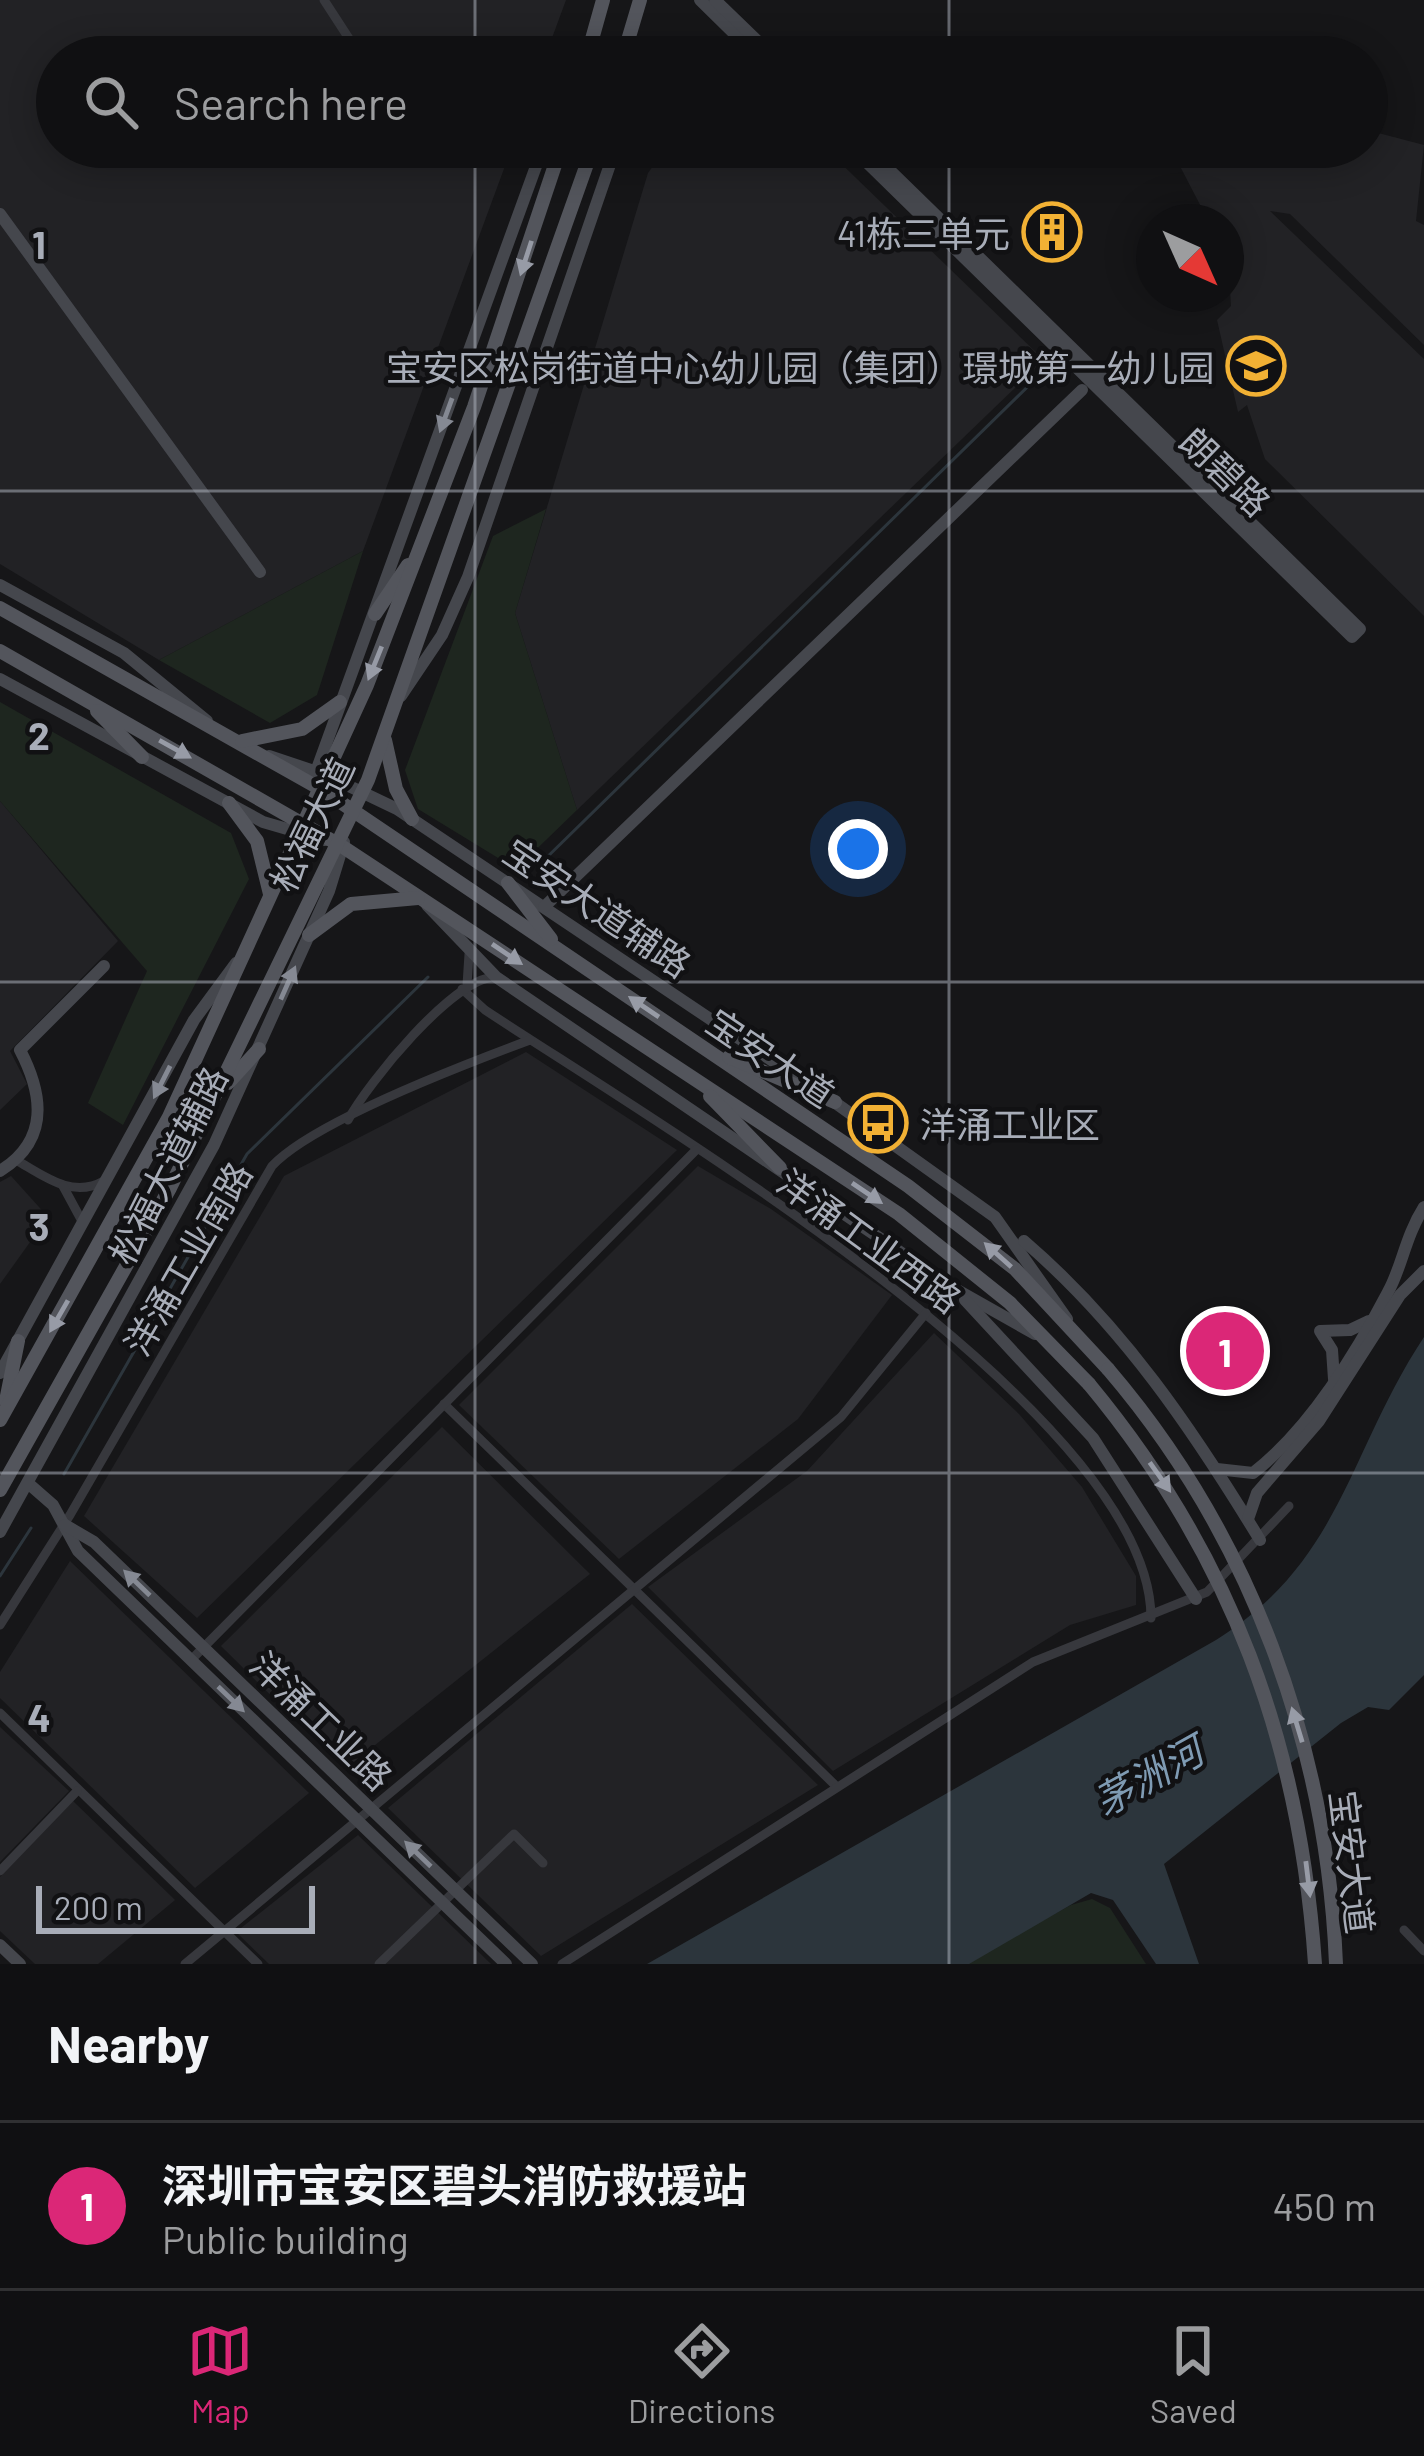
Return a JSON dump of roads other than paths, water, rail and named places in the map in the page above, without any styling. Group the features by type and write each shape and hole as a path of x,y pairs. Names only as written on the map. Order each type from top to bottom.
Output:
{"main road":[{"path":"592,36 603,0"},
{"path":"629,36 640,0"},
{"path":"700,0 737,36"},
{"path":"715,0 752,36"},
{"path":"319,779 340,702 535,168"},
{"name":"松福大道","path":"0,1420 136,1179 248,948 424,540 554,168"},
{"name":"松福大道","path":"0,1490 150,1227 363,791 586,168"},
{"path":"397,702 442,635 468,578 609,168"},
{"name":"朗碧路","path":"873,168 1356,633 887,168"},
{"path":"0,214 260,572"},
{"path":"544,907 1082,390"},
{"path":"375,614 424,540"},
{"path":"0,585 124,653 212,726"},
{"name":"宝安大道","path":"0,608 259,753 319,779 353,810 963,1225 1085,1344 1108,1369 1210,1513 1259,1610 1318,1804 1336,1964"},
{"name":"宝安大道","path":"0,651 301,828 339,845 423,899 935,1241 1056,1348 1089,1384 1179,1505 1234,1611 1294,1798 1309,1880 1315,1964"},
{"path":"0,679 229,803 301,828"},
{"path":"85,698 142,757"},
{"path":"238,741 302,730 340,702"},
{"path":"385,737 396,790 412,819"},
{"name":"宝安大道辅路","path":"319,779 363,791 412,819 835,1102 995,1217 1085,1344"},
{"path":"229,803 257,841 270,898"},
{"name":"松福大道辅路","path":"0,1532 174,1223 309,935 339,845"},
{"path":"508,883 563,952"},
{"path":"309,935 351,904 423,899 469,954 496,977 936,1277 1056,1348"},
{"name":"松福大道辅路","path":"0,1373 194,1020 248,948"},
{"path":"0,1171 16,1160 38,1118 40,1088 20,1050 104,966"},
{"path":"694,1040 835,1102"},
{"path":"214,1102 259,1049"},
{"path":"679,1069 780,1168"},
{"path":"0,1162 16,1160"},
{"path":"1217,1469 1253,1473 1268,1461 1334,1378 1391,1286 1401,1249 1423,1208"},
{"path":"995,1217 1104,1318 1217,1469 1260,1540"},
{"path":"1248,1519 1257,1493 1329,1406 1400,1295 1424,1271"},
{"path":"936,1277 1004,1338 1076,1417 1120,1474 1196,1599"},
{"path":"1334,1378 1332,1351 1320,1331 1350,1330 1370,1321"},
{"path":"0,1420 18,1341"},
{"name":"洋涌工业路","path":"28,1484 65,1525 78,1551 506,1964"},
{"name":"洋涌工业路","path":"65,1525 94,1542 532,1964"},
{"path":"0,1945 20,1964"}],"street":[{"path":"324,0 347,36"},
{"path":"465,987 469,954"},
{"path":"348,1120 378,1076 465,987 496,977"},
{"name":"洋涌工业西路","path":"465,987 530,1040 833,1241 926,1312 1023,1402 1103,1500 1143,1565 1150,1618"},
{"name":"洋涌工业南路","path":"0,1625 65,1525 266,1173 291,1149 348,1120 440,1074 530,1040"},
{"path":"190,1660 696,1150"},
{"path":"16,1160 63,1186 79,1208 81,1230"},
{"path":"63,1186 93,1187 115,1170"},
{"path":"184,1964 841,1418 926,1312"},
{"path":"444,1404 836,1786"},
{"path":"562,1964 1033,1662 1196,1599 1226,1577 1288,1506"},
{"path":"0,1713 258,1964"},
{"path":"0,1871 77,1791"},
{"path":"379,1964 514,1834 544,1863"},
{"path":"1404,1930 1424,1951"}],"water":[{"name":"茅洲河","path":"1424,1337 1424,1675 1389,1710 1368,1707 1341,1723 1164,1864 1199,1964 1156,1964 1113,1900 1091,1893 969,1964 647,1964 1216,1640 1258,1609 1291,1576 1317,1540"}],"waterway":[{"path":"538,866 1055,360"},
{"path":"64,1474 247,1154 428,977"},
{"path":"0,1576 31,1528"}],"place":[{"name":"41栋三单元","path":"1052,232"},
{"name":"宝安区松岗街道中心幼儿园（集团）璟城第一幼儿园","path":"1256,366"},
{"name":"洋涌工业区","path":"878,1123"},
{"name":"深圳市宝安区碧头消防救援站","path":"1225,1351"}]}
